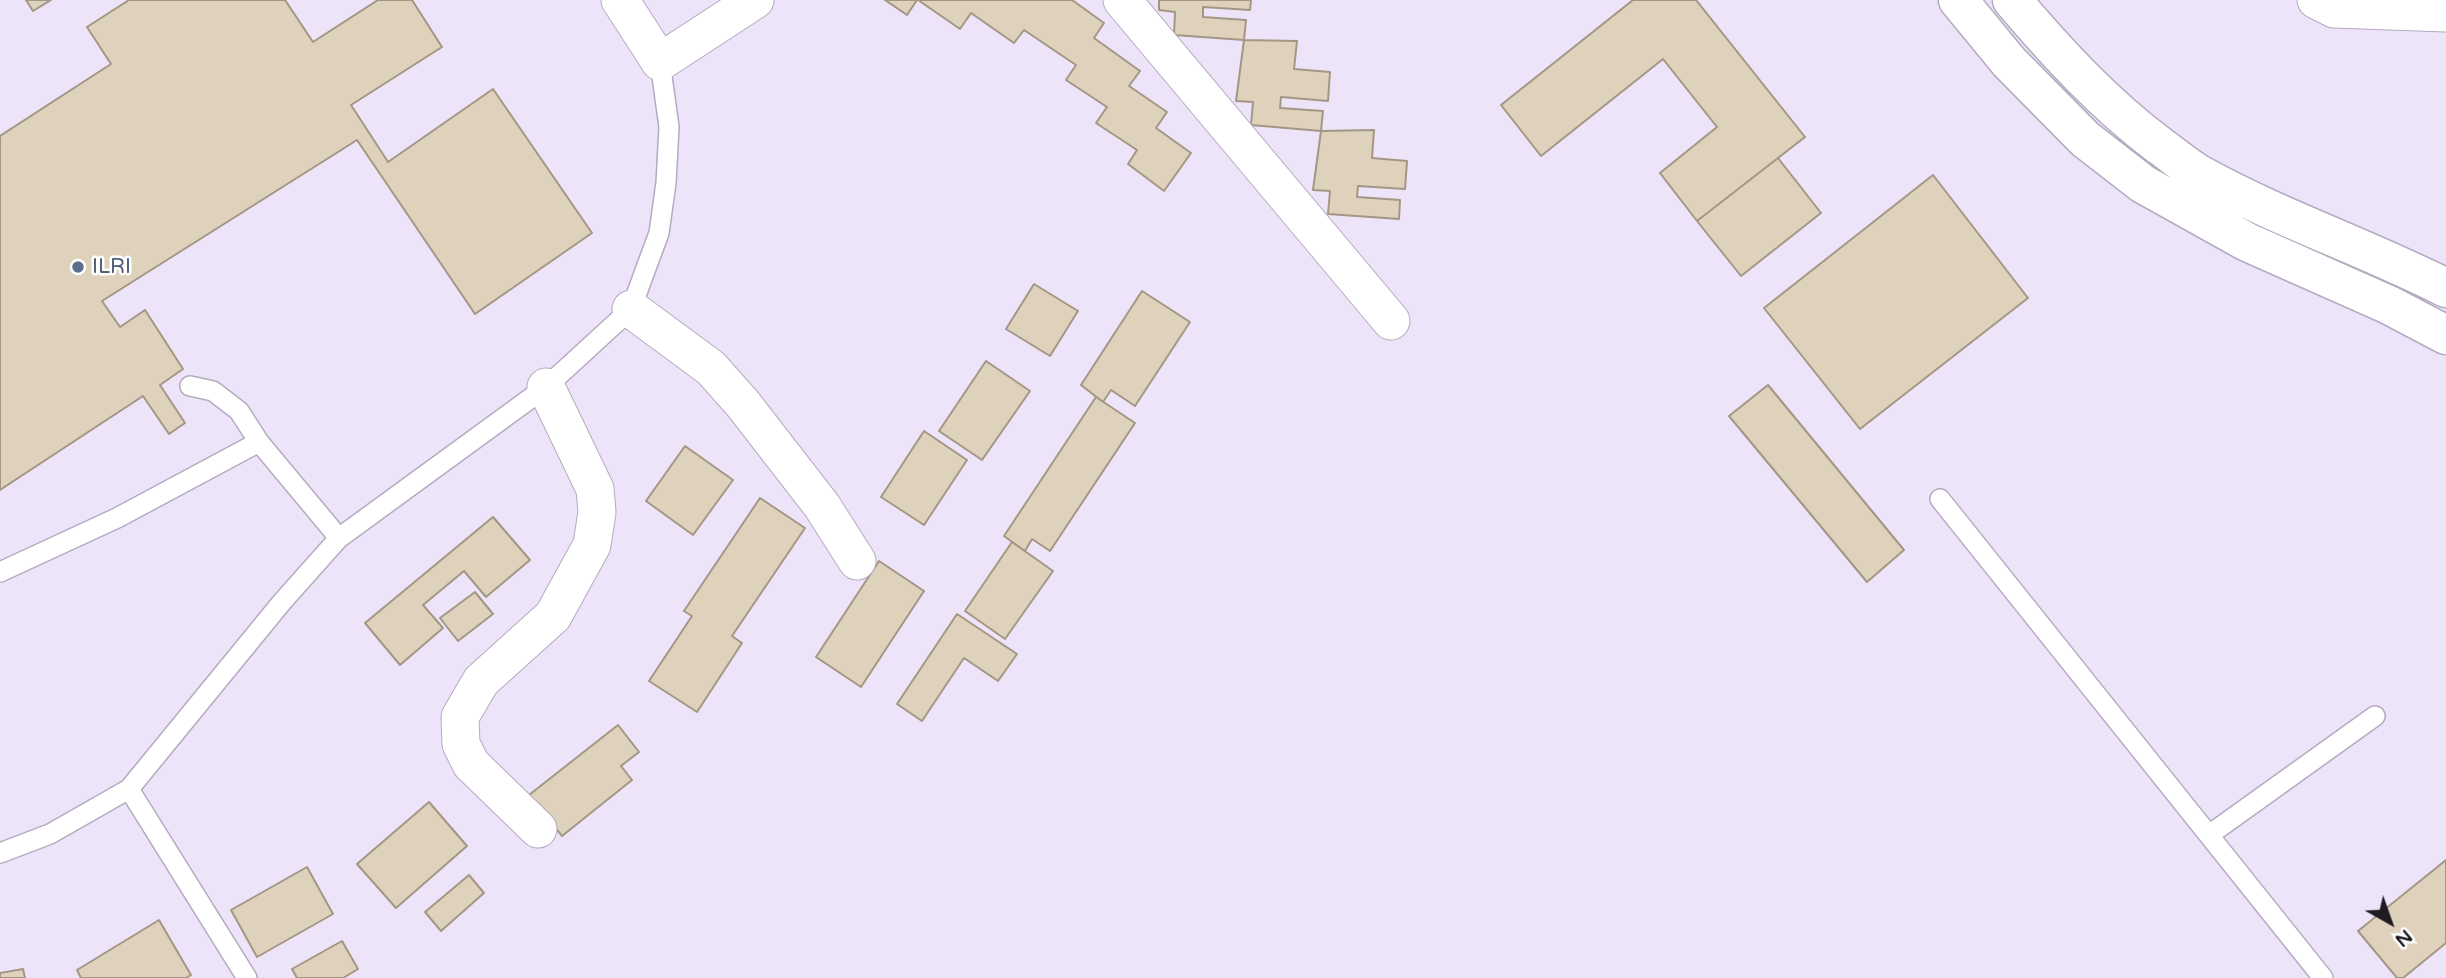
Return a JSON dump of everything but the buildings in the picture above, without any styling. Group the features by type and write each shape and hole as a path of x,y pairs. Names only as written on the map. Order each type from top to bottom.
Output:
{"main road":[{"path":"1958,0 2010,62 2085,139 2143,184 2248,242 2389,305 2446,335"},
{"path":"2012,0 2091,88 2141,132 2196,173 2277,213 2400,264 2446,288"}],"street":[{"path":"620,0 660,62 755,0"},
{"path":"1122,0 1391,321"},
{"path":"2316,0 2334,9 2446,13"},
{"path":"631,309 711,368 743,404 822,506 857,561"},
{"path":"538,829 471,764 461,744 460,717 481,681 553,616 592,545 597,512 595,489 546,387"}],"lane":[{"path":"0,853 50,834 129,789 282,602 340,538 546,387 631,309 659,233 666,183 669,127 660,62"},
{"path":"190,386 213,391 239,411 259,442 340,538"},
{"path":"0,572 117,519 259,442"},
{"path":"1940,499 2323,978"},
{"path":"2209,835 2375,716"},
{"path":"129,789 247,978"}],"place":[{"name":"ILRI","path":"78,267"}]}
